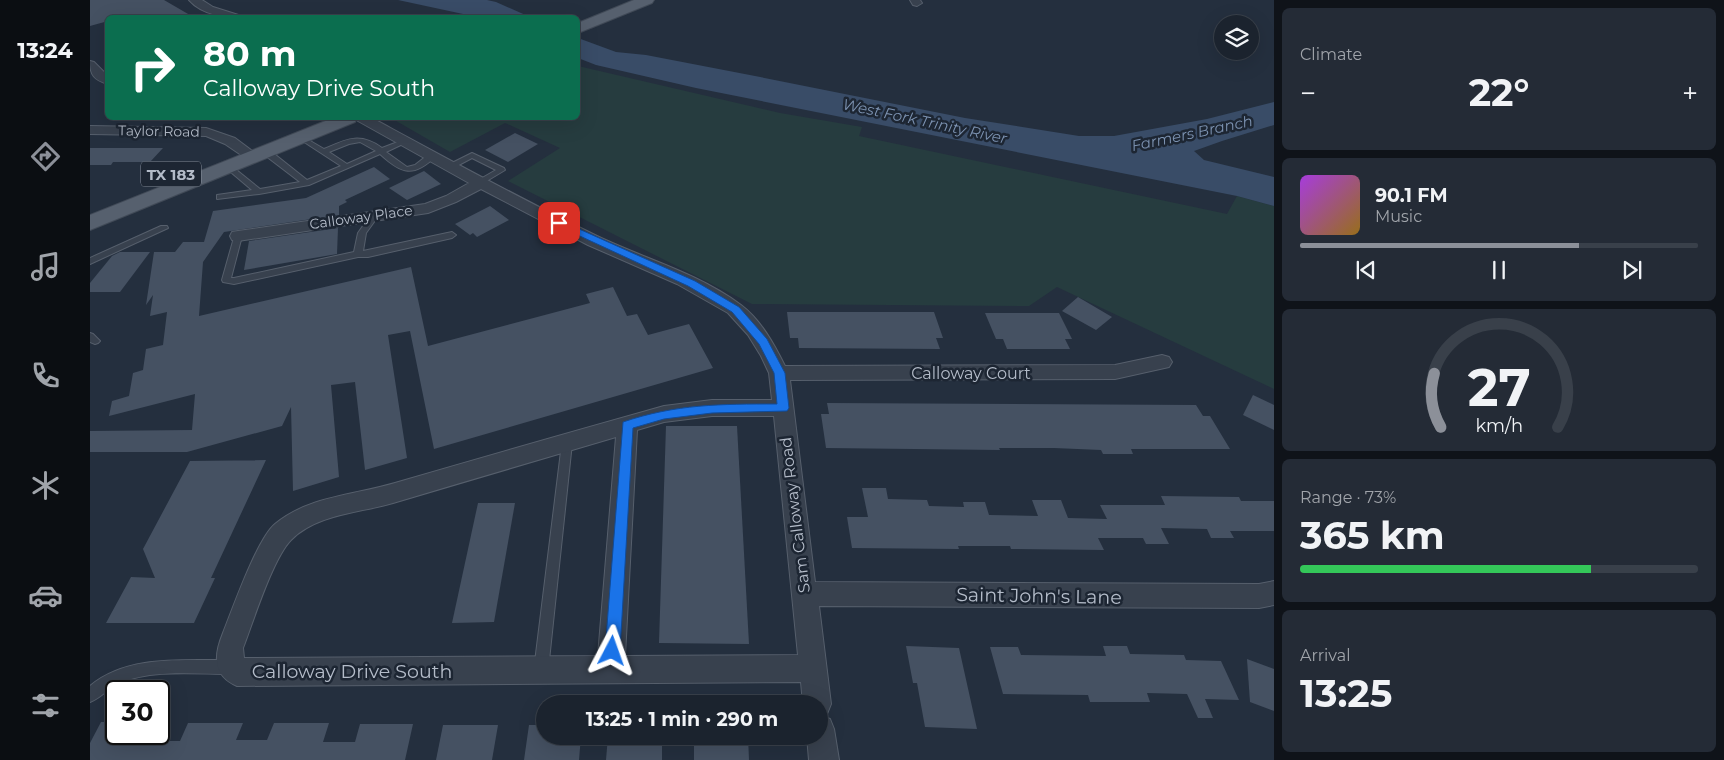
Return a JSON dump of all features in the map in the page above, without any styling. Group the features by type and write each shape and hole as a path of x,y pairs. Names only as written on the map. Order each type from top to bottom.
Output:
{"main road":[{"path":"577,15 615,0"},
{"path":"580,27 648,0"},
{"name":"TX 183","path":"90,223 229,166 252,151 311,120"},
{"name":"TX 183","path":"90,206 252,151 300,137 343,120"}],"street":[{"path":"194,0 209,9 232,15"},
{"path":"90,65 101,78 105,79"},
{"name":"Sam Calloway Road","path":"367,120 480,182 595,241 691,284 736,310 764,342 780,373 816,695"},
{"name":"Taylor Road","path":"90,130 214,133 252,151"},
{"name":"Calloway Place","path":"238,236 428,208 451,199 480,182"},
{"name":"Calloway Court","path":"780,373 1115,372 1162,362"},
{"name":"Calloway Drive South","path":"783,408 712,408 664,414 384,496 326,509 305,517 282,533 268,555 230,648 231,667 237,672 813,668"},
{"path":"611,670 627,425"},
{"name":"Saint John's Lane","path":"804,594 1269,598"},
{"path":"822,745 824,760"}],"lane":[{"path":"300,137 346,166"},
{"path":"324,152 358,140 367,142 382,151 400,168 406,170 412,169 432,156"},
{"path":"220,198 306,182 406,141"},
{"path":"252,151 306,182"},
{"path":"229,166 259,192"},
{"path":"358,254 362,233 375,215"},
{"path":"90,261 164,228"},
{"path":"238,236 226,280 234,281 358,254 368,254 452,234"},
{"path":"541,670 567,442"},
{"path":"90,695 109,680 124,674 150,669 231,667"}],"green space":[{"path":"580,66 780,113 862,127 859,136 1227,214 1237,196 1274,206 1274,389 1057,287 1029,306 752,304 508,181 560,148 505,123 450,152 394,120 580,120"}],"water":[{"path":"398,0 487,0 525,15 468,15"},
{"path":"580,39 616,52 646,55 965,118 1079,136 1114,136 1207,119 1274,102 1274,125 1194,151 1204,160 1274,177 1274,206 1237,196 696,88 596,65 580,59"}],"building":[{"path":"90,0 164,0 190,15 105,15 105,22 90,26"},
{"path":"515,133 538,144 508,162 485,150"},
{"path":"90,148 163,148 150,162 113,162 111,165 90,165"},
{"path":"374,167 390,179 345,200 347,202 339,206 339,215 224,232 203,262 199,316 411,267 428,346 590,303 586,294 613,287 627,316 637,314 648,335 689,324 713,368 434,449 410,331 388,335 407,458 365,470 355,382 331,385 339,477 293,491 291,407 282,426 187,452 90,452 90,431 192,430 195,394 109,416 112,401 129,396 133,373 143,370 146,349 163,345 167,312 150,316 153,295 146,305 154,252 175,252 183,242 204,242 213,211 306,198"},
{"path":"424,171 441,184 407,200 389,188"},
{"path":"490,206 509,220 477,237 473,233 470,235 455,224"},
{"path":"338,228 337,254 244,270 249,241"},
{"path":"120,252 150,252 120,292 90,292 90,283 112,256"},
{"path":"1078,297 1112,317 1096,330 1062,311"},
{"path":"787,312 934,312 943,338 936,338 940,349 799,348 798,338 790,338"},
{"path":"985,313 1059,313 1072,339 1065,339 1070,349 1007,349 1003,339 996,339"},
{"path":"1253,395 1274,405 1274,430 1243,415"},
{"path":"827,403 1196,405 1203,416 1210,416 1230,449 1131,449 1133,454 1103,454 1101,450 1054,448 999,448 1000,450 826,448 821,414 829,414"},
{"path":"666,426 737,426 749,644 659,643"},
{"path":"266,460 211,578 215,578 194,623 106,623 131,577 155,578 143,549 190,461"},
{"path":"862,488 886,488 888,499 927,500 929,506 964,507 963,502 985,502 989,515 1038,516 1032,500 1061,500 1068,518 1107,519 1100,505 1165,505 1161,496 1239,497 1241,501 1274,501 1274,531 1230,531 1234,538 1211,538 1207,529 1161,528 1169,544 1146,544 1143,538 1098,538 1104,550 1011,549 1010,546 958,546 959,549 852,548 847,517 868,517"},
{"path":"478,503 515,503 494,622 452,623"},
{"path":"906,646 959,648 977,729 925,727 917,683 913,683"},
{"path":"1103,646 1127,646 1130,654 1184,655 1186,660 1221,661 1239,700 1205,699 1213,718 1198,718 1187,694 1147,693 1150,702 1090,702 1088,695 1003,694 990,647 1018,647 1021,655 1106,656"},
{"path":"1247,659 1274,669 1274,711 1250,702"},
{"path":"101,722 105,722 105,745 170,745 170,741 180,741 188,723 243,723 236,740 267,740 274,723 329,723 323,742 355,742 360,724 413,724 405,760 90,760 90,743"},
{"path":"443,725 498,725 492,760 436,760"},
{"path":"529,725 536,725 536,745 580,745 579,760 524,760"},
{"path":"607,745 662,745 662,760 606,760"},
{"path":"694,745 748,745 749,760 694,760"}],"route":[{"path":"559,223 691,284 736,310 764,342 780,373 783,408 712,408 664,414 627,425 612,651"}],"water label":[{"name":"West Fork Trinity River","path":"925,121"},
{"name":"Farmers Branch","path":"1192,133"}]}
